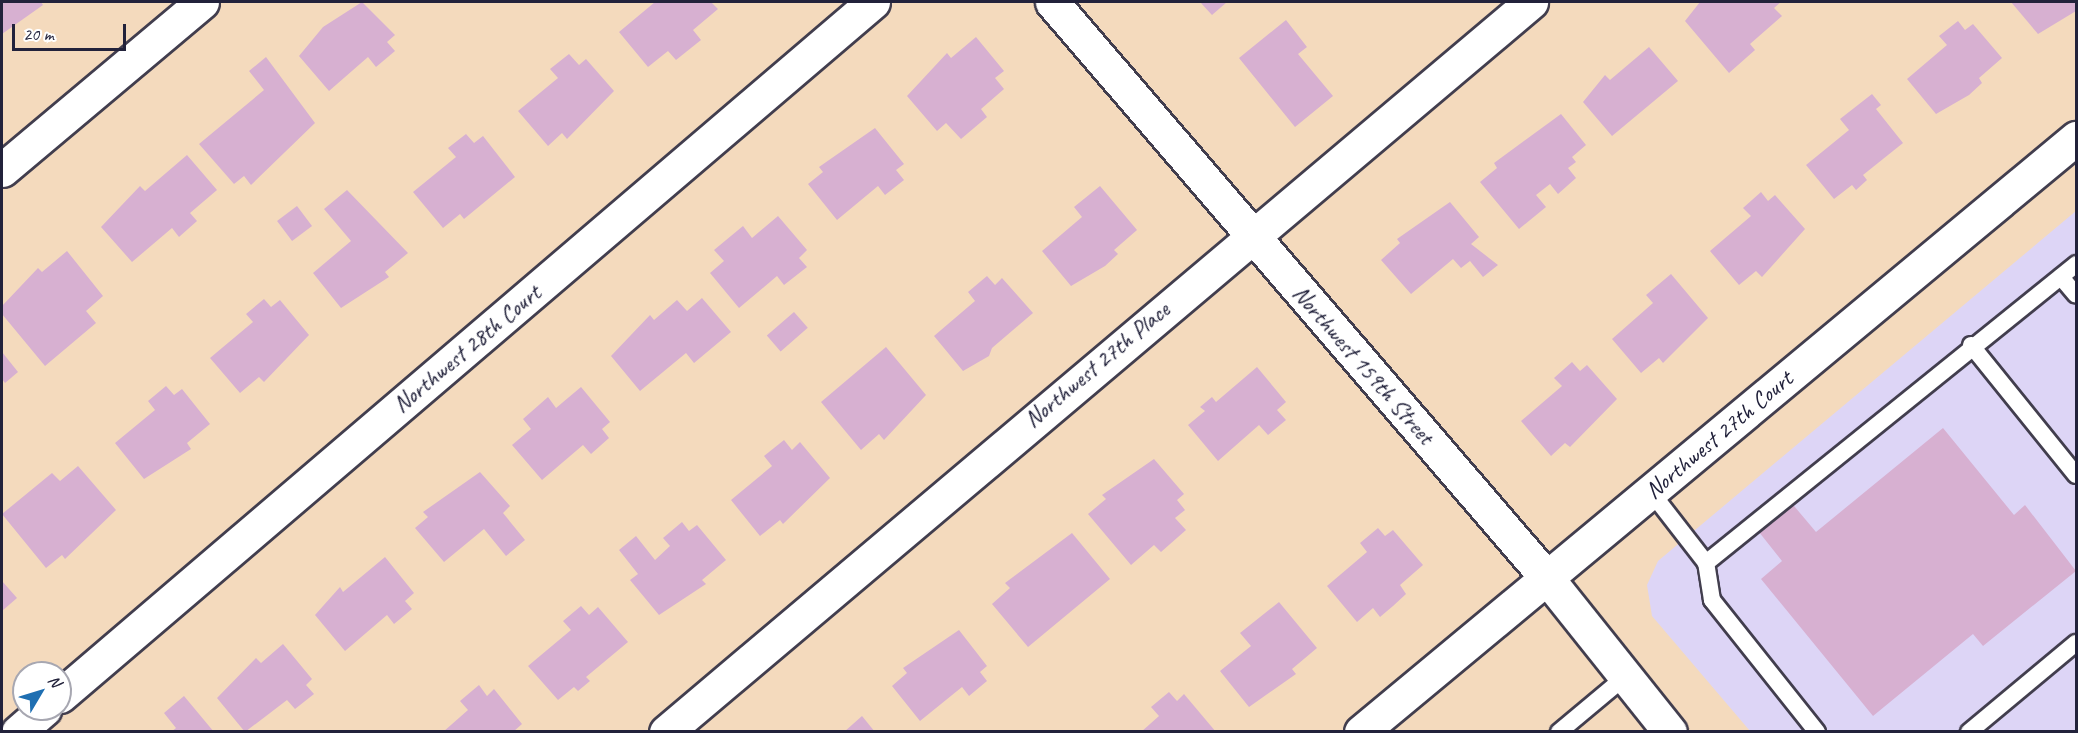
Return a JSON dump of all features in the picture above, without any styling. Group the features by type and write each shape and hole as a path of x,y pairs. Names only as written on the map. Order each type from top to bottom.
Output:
{"street":[{"path":"2,170 202,2"},
{"name":"Northwest 28th Court","path":"72,686 873,2"},
{"name":"Northwest 159th Street","path":"1052,2 1250,236 1547,578 1671,732"},
{"name":"Northwest 27th Place","path":"666,732 1250,236 1531,2"},
{"name":"Northwest 27th Court","path":"1361,732 2076,138"},
{"path":"18,732 31,721"}],"lane":[{"path":"1706,563 1971,345 2076,264"},
{"path":"2061,277 2076,295"},
{"path":"1971,345 2076,475"},
{"path":"1651,492 1706,563 1712,600 1817,732"},
{"path":"1969,732 2076,643"},
{"path":"1559,732 1626,676"}],"shaded area":[{"path":"2076,211 2076,731 1750,731 1652,616 1647,585 1658,561"}],"building":[{"path":"2,2 41,2 43,5 2,34"},
{"path":"362,2 395,35 387,42 395,51 376,67 368,57 329,91 299,56 323,27"},
{"path":"655,2 711,2 718,9 693,30 701,40 676,60 668,51 648,67 619,32"},
{"path":"1200,2 1227,2 1212,15"},
{"path":"1700,2 1781,2 1774,8 1782,16 1750,44 1755,50 1729,73 1685,21"},
{"path":"2011,2 2076,2 2076,11 2038,34"},
{"path":"1286,20 1307,47 1298,54 1333,96 1295,127 1239,58"},
{"path":"1958,21 1965,30 1973,24 2002,58 1979,78 1982,83 1969,95 1936,114 1907,79 1947,45 1939,36"},
{"path":"976,37 1004,71 995,78 1004,89 981,109 987,117 961,139 946,123 937,131 907,96 947,53 951,58"},
{"path":"1649,47 1678,81 1612,136 1583,102 1605,75 1610,80"},
{"path":"569,54 579,65 586,59 614,91 567,139 562,133 548,146 518,111 558,78 550,69"},
{"path":"266,57 315,123 251,185 244,176 234,184 199,144 264,90 249,71"},
{"path":"1872,94 1881,105 1876,109 1903,143 1863,175 1867,180 1856,190 1852,185 1834,199 1806,165 1849,130 1840,119"},
{"path":"1561,114 1586,145 1572,157 1576,162 1568,168 1576,178 1558,194 1550,184 1536,195 1546,207 1519,229 1480,182 1497,168 1494,163"},
{"path":"875,128 904,164 896,170 904,180 885,195 878,186 837,220 808,184 823,172 819,167"},
{"path":"466,134 474,143 483,136 515,177 464,219 460,214 443,228 413,192 456,157 448,148"},
{"path":"187,155 217,190 190,213 197,221 179,237 172,228 132,262 101,227 140,186 145,191"},
{"path":"1100,186 1137,230 1114,250 1118,254 1105,266 1071,286 1042,251 1082,217 1074,207"},
{"path":"347,190 408,253 385,272 389,277 341,308 313,273 351,241 324,209"},
{"path":"1761,192 1768,201 1775,195 1805,229 1762,277 1756,271 1739,285 1710,251 1751,216 1743,208"},
{"path":"1450,202 1479,237 1471,244 1498,265 1483,277 1470,261 1461,268 1453,259 1411,294 1381,260 1400,243 1397,239"},
{"path":"297,206 312,226 292,241 277,221"},
{"path":"778,216 807,250 799,258 807,267 784,285 777,276 739,308 710,273 724,261 714,250 743,226 752,238"},
{"path":"67,251 103,296 86,311 96,323 45,366 2,314 2,306 38,268 42,272"},
{"path":"1671,274 1708,318 1663,363 1659,358 1641,373 1612,339 1653,303 1646,295"},
{"path":"987,276 995,285 1002,278 1033,313 992,348 989,356 963,371 934,336 975,301 968,292"},
{"path":"702,298 731,332 694,363 686,353 640,391 611,356 650,315 654,320 677,300 687,311"},
{"path":"264,299 271,307 280,300 309,335 264,382 259,377 240,393 210,358 253,322 246,314"},
{"path":"794,312 808,328 781,351 767,336"},
{"path":"886,347 926,395 884,440 879,434 861,450 821,402"},
{"path":"2,352 18,372 5,383 2,379"},
{"path":"1572,362 1580,371 1587,365 1617,399 1570,447 1565,443 1551,456 1521,421 1562,386 1554,378"},
{"path":"1257,367 1286,402 1277,410 1286,420 1268,435 1259,425 1218,461 1188,425 1205,411 1200,407 1212,397 1216,402"},
{"path":"166,386 174,395 182,389 210,424 187,443 191,449 144,479 115,443 155,410 148,401"},
{"path":"581,387 610,422 602,429 609,438 591,454 583,445 542,480 512,445 531,429 523,419 548,397 556,408"},
{"path":"1943,428 2014,515 2025,505 2076,571 1983,646 1973,634 1873,716 1761,579 1782,561 1755,527 1789,500 1816,532"},
{"path":"784,440 792,450 800,442 830,478 783,524 780,520 760,536 731,500 772,466 764,456"},
{"path":"1154,459 1184,494 1177,500 1185,510 1175,518 1186,530 1161,552 1154,545 1131,565 1088,514 1106,499 1102,495"},
{"path":"78,466 116,510 65,559 62,555 46,568 2,514 52,473 60,481"},
{"path":"480,472 510,506 503,513 525,540 506,556 484,529 444,562 415,528 428,517 423,512"},
{"path":"682,522 689,531 697,525 726,560 702,580 706,584 659,615 630,580 638,574 619,550 636,536 655,560 670,546 663,538"},
{"path":"1378,528 1385,536 1393,530 1423,565 1400,585 1406,594 1393,606 1380,617 1373,608 1357,622 1327,586 1367,552 1360,543"},
{"path":"1072,533 1110,579 1028,647 992,604 1010,588 1005,583"},
{"path":"385,557 414,593 405,601 412,609 394,624 387,615 345,651 315,615 340,587 343,592"},
{"path":"2,581 17,598 2,611"},
{"path":"1279,602 1317,648 1292,669 1296,674 1249,707 1220,671 1251,646 1240,633"},
{"path":"581,606 589,615 598,607 628,642 586,677 590,681 578,691 574,687 558,700 528,666 571,630 563,621"},
{"path":"959,630 987,666 980,672 987,681 969,696 962,687 920,721 892,686 907,673 903,668"},
{"path":"283,644 312,679 306,685 314,694 295,709 287,700 245,732 217,698 256,658 261,663"},
{"path":"479,685 487,696 494,689 522,724 513,732 443,732 468,710 460,701"},
{"path":"1169,692 1177,701 1184,694 1216,732 1141,732 1159,716 1151,707"},
{"path":"184,696 214,732 171,732 176,728 164,713"},
{"path":"862,716 875,732 844,732"}]}
